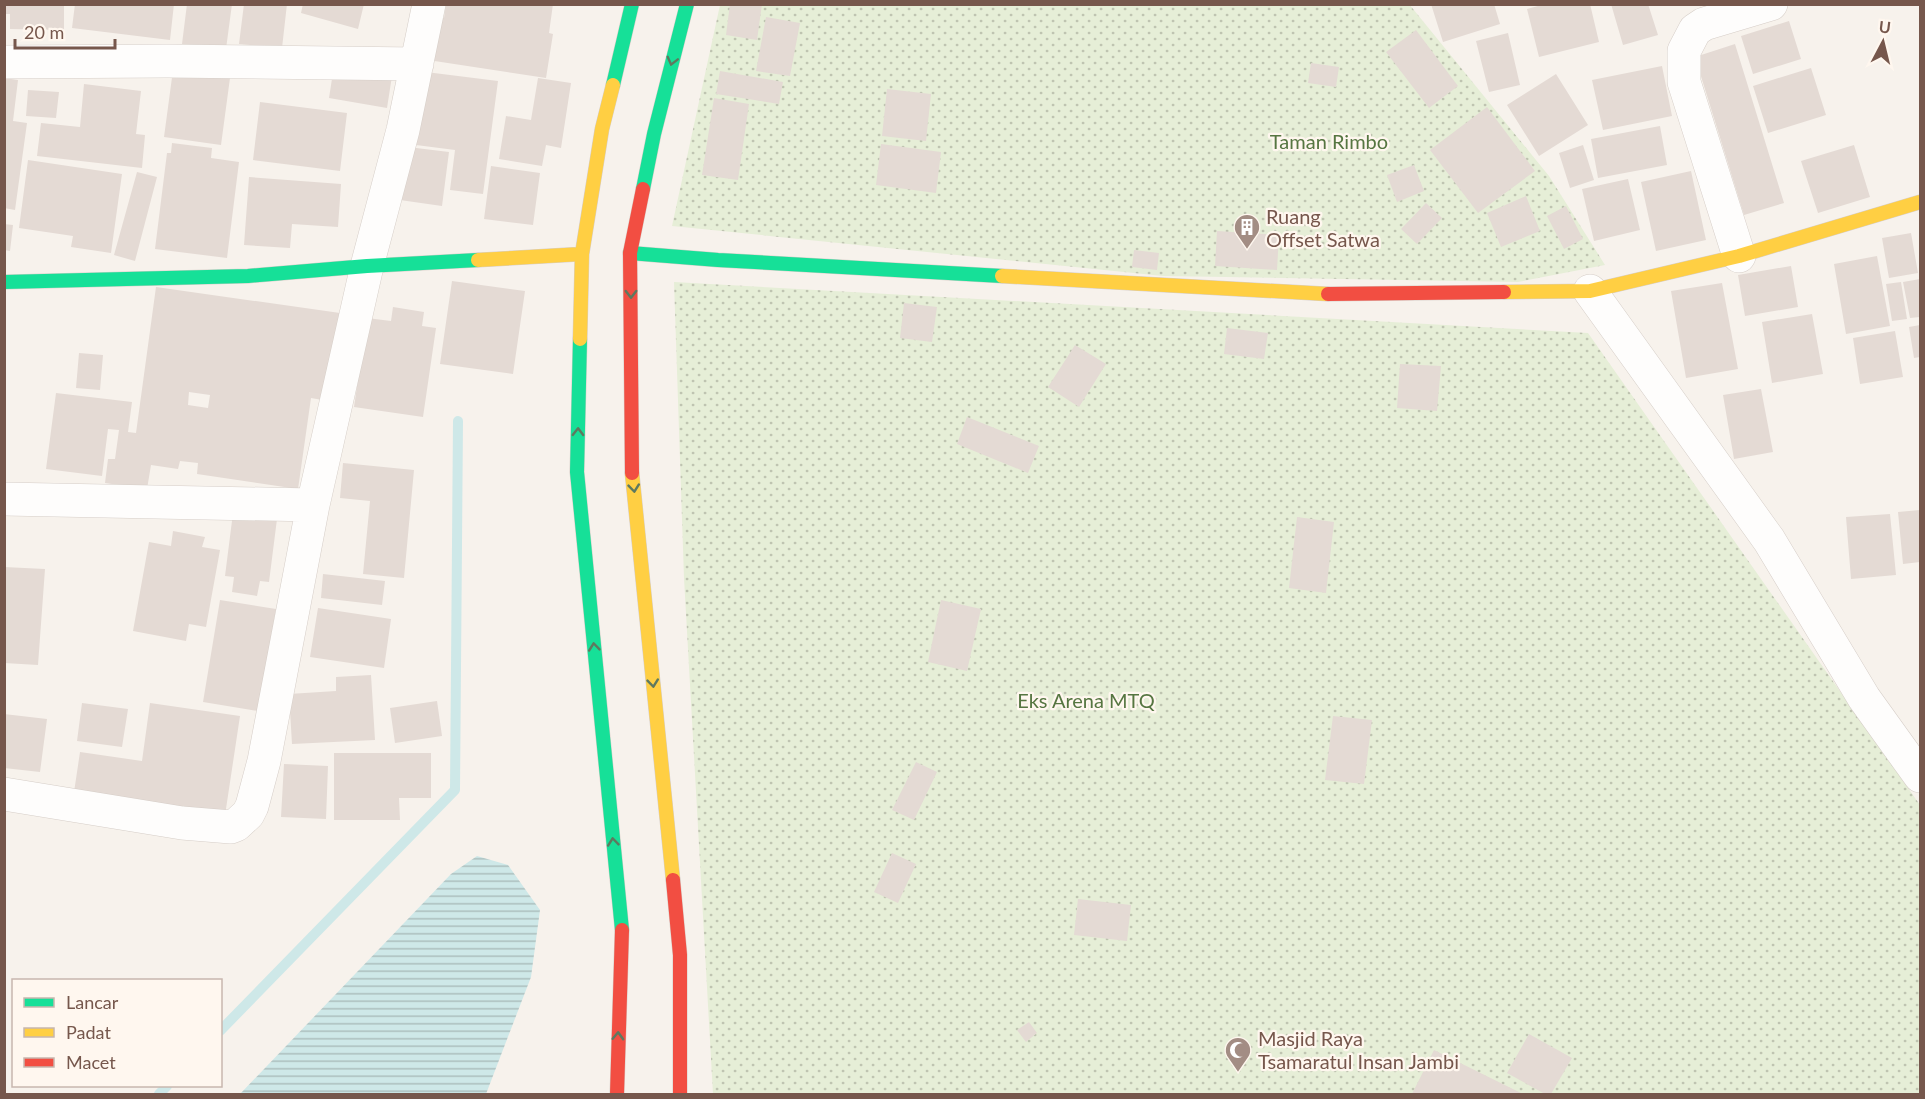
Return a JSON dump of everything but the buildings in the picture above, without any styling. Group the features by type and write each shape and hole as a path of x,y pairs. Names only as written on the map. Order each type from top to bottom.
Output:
{"main road":[{"path":"617,1095 622,931 577,472 582,254 602,129 632,4"},
{"path":"680,1095 680,955 631,462 630,253 654,134 687,4"},
{"path":"630,253 730,261 1325,294 1590,291 1739,256 1920,202"},
{"path":"4,282 248,276 367,266 582,254"}],"street":[{"path":"4,794 182,823 231,827 248,814 264,761 313,505 367,266 403,130 429,4"},
{"path":"1739,256 1684,82 1684,51 1695,30 1704,24 1772,4"},
{"path":"4,62 417,64"},
{"path":"1590,291 1769,540 1864,698 1920,776"},
{"path":"4,500 313,505"}],"green space":[{"name":"Taman Rimbo","path":"1409,4 1549,176 1605,265 1518,282 1163,276 672,226 720,5"},
{"name":"Eks Arena MTQ","path":"674,282 1588,333 1920,805 1920,1094 713,1094 684,578"}],"water":[{"path":"477,856 508,865 540,910 531,977 486,1094 240,1094 451,874"}],"waterway":[{"path":"222,1029 455,790 458,421"},
{"path":"159,1094 166,1087"}],"traffic: fast":[{"path":"613,85 632,4"},
{"path":"643,189 654,134 687,4"},
{"path":"630,253 1002,276"},
{"path":"4,282 248,276 478,260"},
{"path":"580,339 577,472 622,930"}],"traffic: slow":[{"path":"580,339 582,254 602,129 613,85"},
{"path":"1504,292 1590,291 1739,256 1920,202"},
{"path":"478,260 582,254"},
{"path":"1002,276 1328,294"},
{"path":"632,473 673,880"}],"traffic: jam":[{"path":"632,473 630,253 643,189"},
{"path":"1328,294 1504,292"},
{"path":"673,880 680,955 680,1094"},
{"path":"617,1094 622,930"}],"place":[{"name":"Ruang Offset Satwa","path":"1247,250"},
{"name":"Masjid Raya Tsamaratul Insan Jambi","path":"1238,1073"}]}
